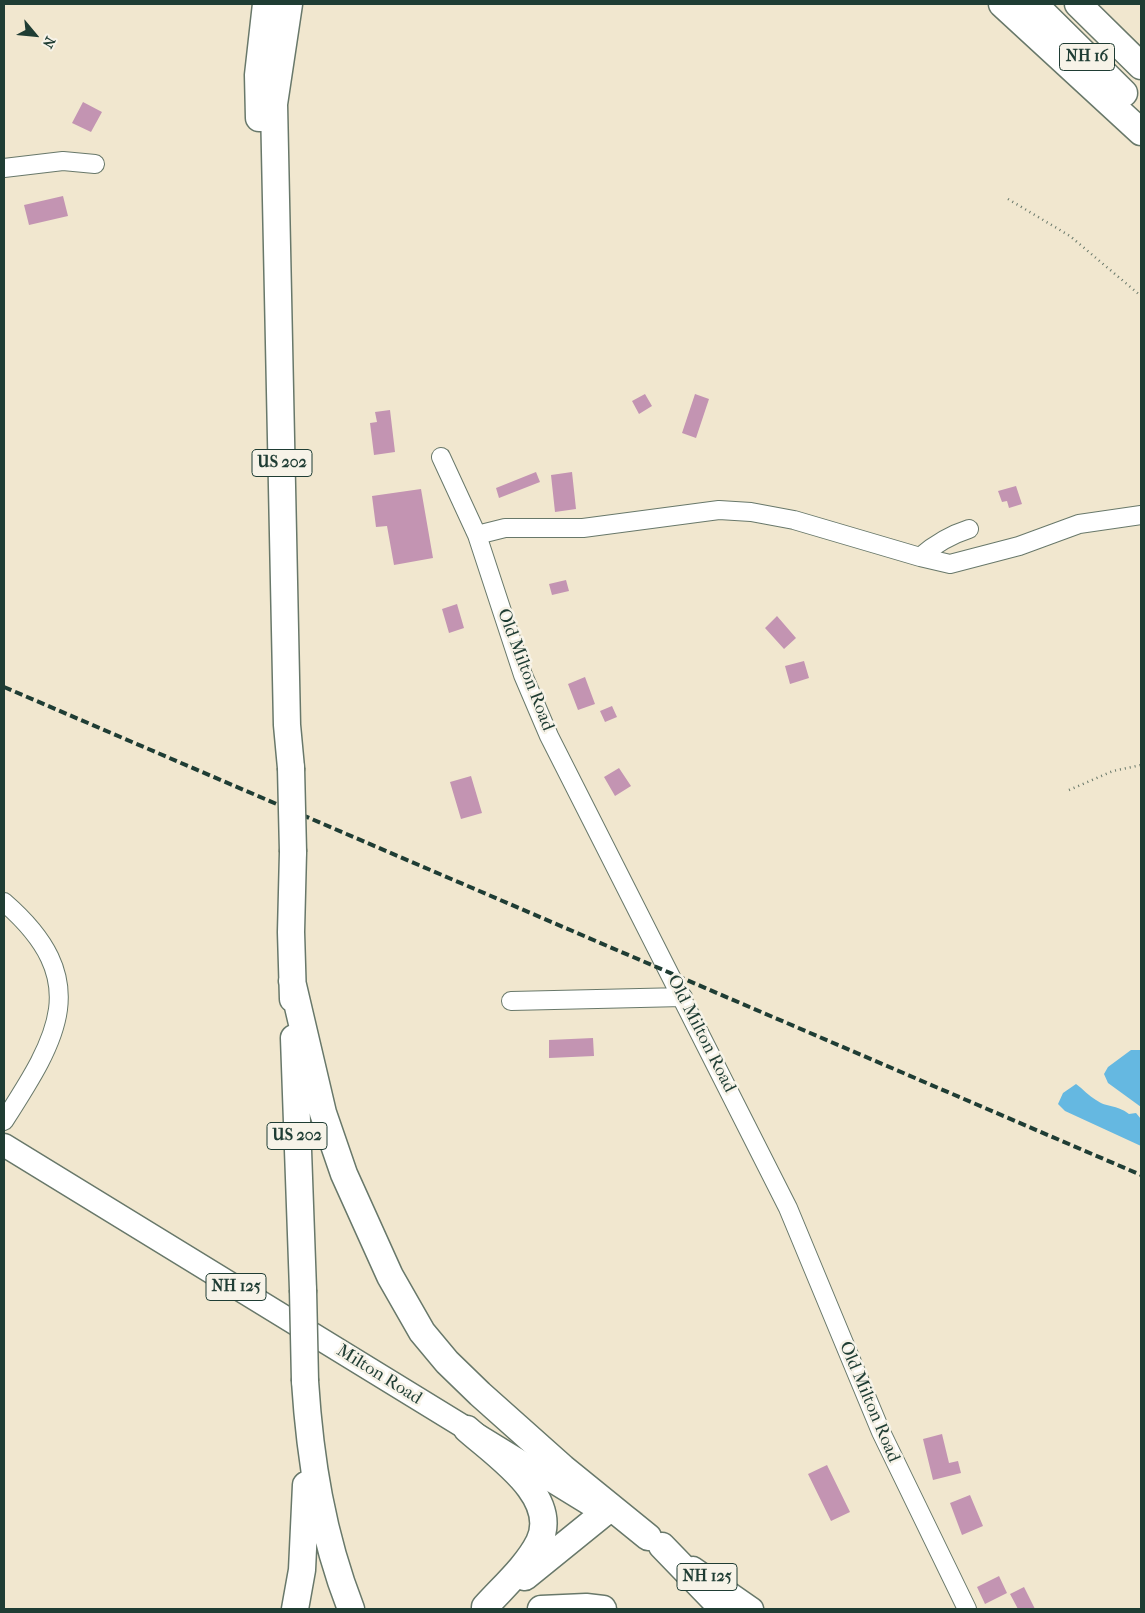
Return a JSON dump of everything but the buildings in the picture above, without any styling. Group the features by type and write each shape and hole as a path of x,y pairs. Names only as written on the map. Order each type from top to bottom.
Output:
{"highway":[{"name":"US 202","path":"266,4 258,75 259,119 274,158"},
{"name":"US 202","path":"289,4 274,104 274,158 287,725 291,768 293,852 292,981 306,1381 309,1434 325,1529 339,1579 351,1609"},
{"path":"1002,4 1141,132"},
{"name":"NH 16","path":"1034,4 1105,76 1141,109"},
{"name":"NH 16","path":"1078,4 1141,66"},
{"path":"292,981 324,1113 344,1174 390,1276 422,1332 447,1362 480,1394 563,1468 655,1542 723,1609"},
{"path":"467,1429 519,1475 534,1493 542,1509 544,1527 538,1543 527,1560 483,1608"},
{"name":"US 202","path":"295,1609 302,1562 309,1434"},
{"path":"483,1608 604,1513"},
{"path":"541,1609 586,1606 602,1609"}],"main road":[{"name":"Milton Road","path":"4,1145 604,1513 655,1542 752,1609"}],"street":[{"path":"4,168 63,161 95,164"},
{"name":"Old Milton Road","path":"441,457 477,535 523,675 549,736 683,997 788,1208 892,1458 967,1609"},
{"path":"477,535 505,528 584,528 719,510 751,512 794,520 950,564 1019,546 1079,524 1141,514"},
{"path":"920,557 954,533 969,529"},
{"path":"4,902 34,933 51,961 60,993 59,1008 51,1040 37,1069 4,1121"},
{"path":"511,1001 683,997"}],"path":[{"path":"1008,199 1070,236 1141,296"},
{"path":"1069,790 1113,771 1141,765"}],"water":[{"path":"1131,1050 1141,1050 1141,1107 1108,1083 1104,1074 1108,1067"},
{"path":"1076,1084 1091,1097 1104,1104 1129,1114 1136,1113 1141,1119 1141,1146 1065,1111 1058,1104 1063,1093"}],"railway":[{"path":"4,687 1141,1175"}]}
